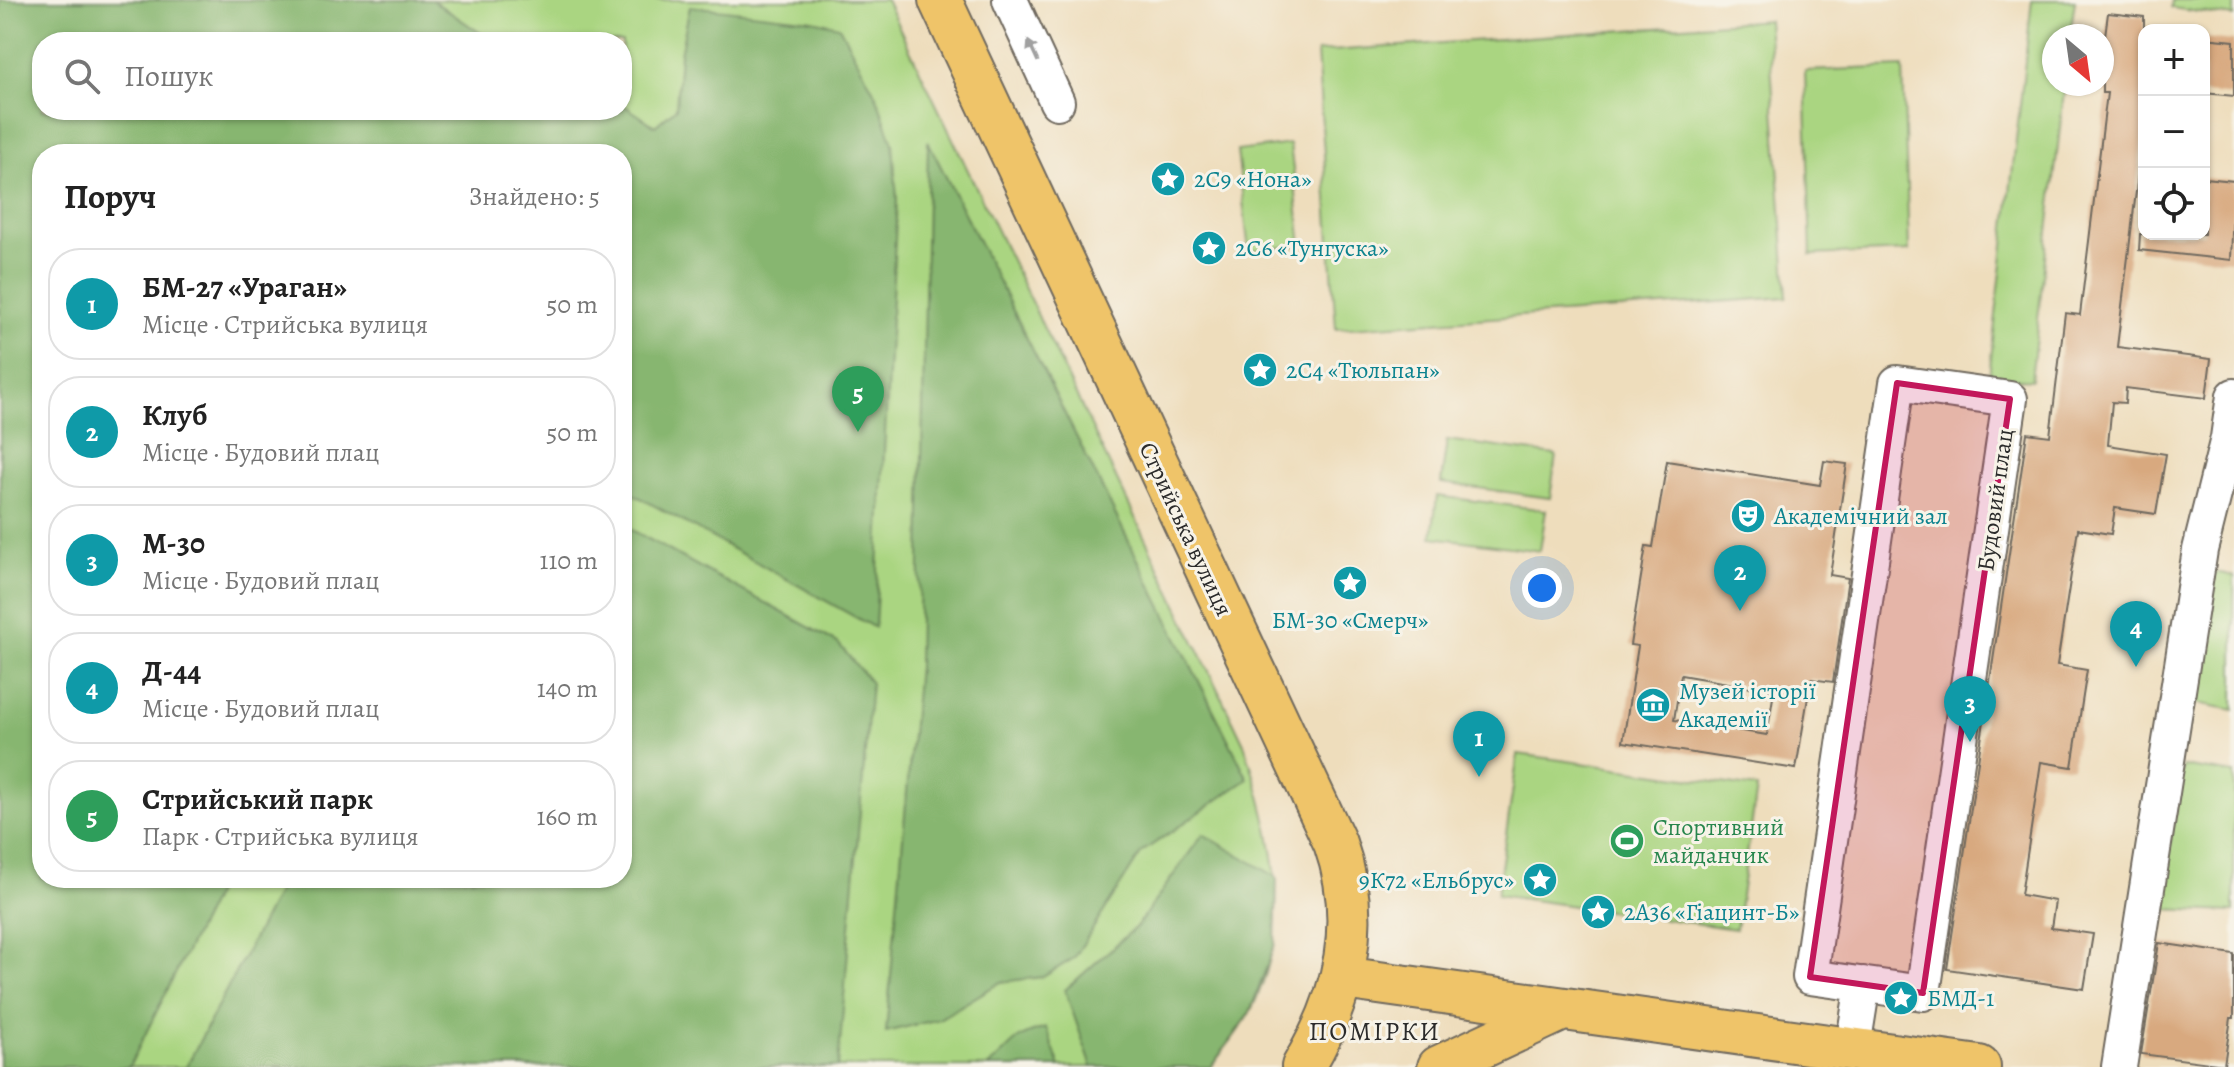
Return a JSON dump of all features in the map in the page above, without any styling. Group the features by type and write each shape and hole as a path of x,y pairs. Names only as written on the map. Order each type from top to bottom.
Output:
{"main road":[{"name":"Стрийська вулиця","path":"940,0 1335,843 1347,875 1351,916 1343,978 1323,1033 1303,1067"},
{"path":"1343,978 1979,1067"},
{"path":"1439,1067 1563,1009"}],"street":[{"path":"1010,0 1057,102"},
{"name":"Будовий плац","path":"1897,383 2010,399 1923,993 1863,984 1810,977 1897,383"},
{"path":"2119,1067 2200,550 2228,438 2234,396"},
{"path":"1853,1047 1863,984"}],"highlighted area":[{"path":"1897,383 2010,399 1923,993 1810,977"}],"green space":[{"path":"0,0 886,0 1244,744 1255,777 1276,878 1273,945 1264,979 1250,1012 1211,1067 0,1067"},
{"path":"0,0 432,0 479,32 32,32 32,120 632,120 632,111 655,126 676,108 680,54 690,6 813,20 839,26 876,95 893,143 897,200 875,628 632,495 632,144 32,144 32,888 218,888 129,1067 0,1067"},
{"path":"2032,0 2075,0 2072,24 2042,24 2042,96 2064,96 2031,380 1989,376"},
{"path":"2172,0 2234,0 2234,17 2171,8"},
{"path":"1768,20 1787,297 1336,329 1317,52"},
{"path":"1903,67 1909,251 1811,255 1805,71"},
{"path":"928,141 1248,779 1142,852 1074,958 1043,977 1001,982 939,1019 886,1032 918,666"},
{"path":"1290,144 1302,245 1249,251 1237,151"},
{"path":"1447,440 1556,455 1550,498 1441,483"},
{"path":"1437,496 1546,510 1540,551 1432,537"},
{"path":"632,530 838,643 871,683 838,1067 186,1067 280,888 632,888"},
{"path":"2212,571 2234,576 2234,710 2191,702"},
{"name":"Спортивний майданчик","path":"1518,754 1757,788 1736,929 1497,895"},
{"path":"2183,766 2234,774 2234,912 2159,909"},
{"path":"1203,834 1277,877 1275,944 1250,1012 1211,1067 1092,1067 1065,990 1137,926"},
{"path":"1046,1028 1060,1067 987,1067 1018,1039"}],"building":[{"path":"2108,13 2144,17 2144,24 2138,24 2138,175 2117,347 2211,359 2206,398 2126,388 2125,403 2112,402 2108,445 2166,454 2156,514 2115,508 2111,534 2078,529 2057,665 2087,670 2072,767 2041,762 2021,895 2055,901 2051,928 2093,934 2084,989 1947,969 2027,433 2050,436 2065,313 2080,315 2107,96 2114,96 2114,24 2107,24"},
{"path":"2210,39 2234,41 2234,96 2210,94"},
{"path":"2210,179 2234,181 2231,260 2139,250 2140,240 2210,240"},
{"path":"1667,461 1820,485 1824,461 1847,464 1830,575 1848,578 1833,682 1811,679 1796,769 1623,742 1638,646 1630,645 1646,546 1653,547","holes":["1681,675 1774,691 1767,735 1674,720"]},
{"path":"2159,943 2234,954 2234,1018 2231,1018 2224,1065 2141,1054"}],"place":[{"name":"2С9 «Нона»","path":"1168,179"},
{"name":"2С6 «Тунгуска»","path":"1209,248"},
{"name":"2С4 «Тюльпан»","path":"1260,370"},
{"name":"Стрийський парк","path":"858,432"},
{"name":"Академічний зал","path":"1748,516"},
{"name":"БМ-30 «Смерч»","path":"1350,583"},
{"name":"Клуб","path":"1740,611"},
{"name":"Д-44","path":"2136,667"},
{"name":"Музей історії Академії","path":"1653,705"},
{"name":"М-30","path":"1970,742"},
{"name":"БМ-27 «Ураган»","path":"1479,777"},
{"name":"Спортивний майданчик","path":"1627,841"},
{"name":"9К72 «Ельбрус»","path":"1540,880"},
{"name":"2А36 «Гіацинт-Б»","path":"1598,912"},
{"name":"БМД-1","path":"1901,998"}],"district":[{"name":"ПОМІРКИ","path":"1375,1031"}]}
